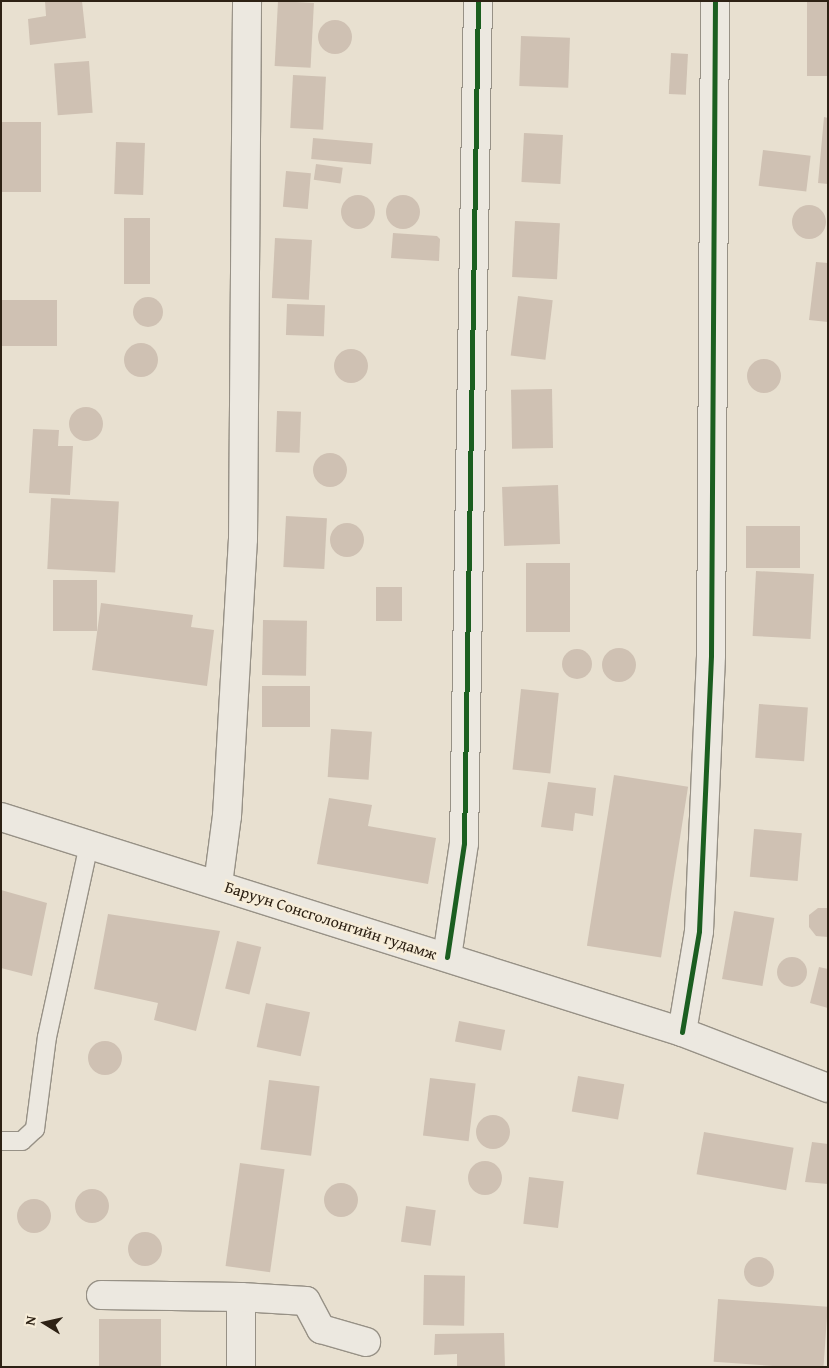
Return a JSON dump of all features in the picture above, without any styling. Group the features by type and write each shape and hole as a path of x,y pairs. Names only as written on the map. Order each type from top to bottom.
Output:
{"street":[{"path":"218,884 227,816 242,539 247,1"},
{"path":"447,957 464,843 478,1"},
{"path":"682,1032 699,931 712,655 715,1"},
{"name":"Баруун Сонсголонгийн гудамж","path":"1,817 682,1032 828,1088"},
{"path":"101,1295 241,1297 306,1301 321,1330 366,1342"},
{"path":"241,1297 241,1367"}],"lane":[{"path":"1,1141 22,1141 35,1129 46,1036 89,845"}],"building":[{"path":"45,1 82,1 86,38 30,45 28,19 46,16"},
{"path":"278,1 314,3 311,68 275,66"},
{"path":"807,1 828,1 828,76 807,76"},
{"path":"335,20 342,21 347,25 351,30 351,44 347,49 342,53 335,54 328,53 323,49 319,44 318,37 319,30 323,25 328,21"},
{"path":"521,36 570,38 568,88 519,86"},
{"path":"671,53 688,54 686,95 669,94"},
{"path":"89,61 93,113 58,115 54,63"},
{"path":"293,75 326,77 323,130 290,128"},
{"path":"824,117 828,118 828,184 818,183"},
{"path":"1,122 41,122 41,192 1,192"},
{"path":"524,133 563,135 560,184 521,182"},
{"path":"313,138 373,143 371,164 311,159"},
{"path":"116,142 145,143 143,195 114,194"},
{"path":"763,150 811,156 806,192 759,186"},
{"path":"316,164 343,168 341,184 314,180"},
{"path":"286,171 311,173 308,209 283,207"},
{"path":"358,195 365,196 370,200 374,205 374,219 370,224 365,228 358,229 351,228 346,224 342,219 341,212 342,205 346,200 351,196"},
{"path":"403,195 410,196 415,200 419,205 419,219 415,224 410,228 403,229 396,228 391,224 387,219 386,212 387,205 391,200 396,196"},
{"path":"809,205 816,206 821,210 825,215 825,229 821,234 816,238 809,239 802,238 797,234 793,229 792,222 793,215 797,210 802,206"},
{"path":"124,218 150,218 150,284 124,284"},
{"path":"515,221 560,223 557,279 512,277"},
{"path":"393,233 437,236 440,239 439,261 391,258"},
{"path":"275,238 312,240 309,300 272,298"},
{"path":"816,262 828,263 828,322 809,320"},
{"path":"518,296 553,300 545,360 511,356"},
{"path":"148,297 159,301 163,312 159,323 148,327 137,323 133,312 137,301"},
{"path":"1,300 57,300 57,346 1,346"},
{"path":"287,304 325,305 324,336 286,335"},
{"path":"141,343 148,344 153,348 157,353 157,367 153,372 148,376 141,377 134,376 129,372 125,367 124,360 125,353 129,348 134,344"},
{"path":"351,349 358,350 363,354 367,359 367,373 363,378 358,382 351,383 344,382 339,378 335,373 334,366 335,359 339,354 344,350"},
{"path":"764,359 771,360 776,364 780,369 780,383 776,388 771,392 764,393 757,392 752,388 748,383 747,376 748,369 752,364 757,360"},
{"path":"552,389 553,448 512,449 511,390"},
{"path":"86,407 93,408 98,412 102,417 102,431 98,436 93,440 86,441 79,440 74,436 70,431 69,424 70,417 74,412 79,408"},
{"path":"277,411 301,412 300,453 276,452"},
{"path":"33,429 59,430 58,446 73,446 70,495 29,493"},
{"path":"330,453 337,454 342,458 346,463 346,477 342,482 337,486 330,487 323,486 318,482 314,477 313,470 314,463 318,458 323,454"},
{"path":"558,485 560,544 504,546 502,487"},
{"path":"51,498 119,502 115,572 47,569"},
{"path":"286,516 327,518 324,569 283,567"},
{"path":"347,523 354,524 359,528 363,533 363,547 359,552 354,556 347,557 340,556 335,552 331,547 330,540 331,533 335,528 340,524"},
{"path":"746,526 800,526 800,568 746,568"},
{"path":"526,563 570,563 570,632 526,632"},
{"path":"756,571 814,574 811,639 753,636"},
{"path":"53,580 97,580 97,631 53,631"},
{"path":"376,587 402,587 402,621 376,621"},
{"path":"101,603 193,615 191,627 214,630 207,686 92,670"},
{"path":"263,620 307,621 306,676 262,675"},
{"path":"619,648 626,649 631,653 635,658 635,672 631,677 626,681 619,682 612,681 607,677 603,672 602,665 603,658 607,653 612,649"},
{"path":"577,649 588,653 592,664 588,675 577,679 566,675 562,664 566,653"},
{"path":"262,686 310,686 310,727 262,727"},
{"path":"521,689 559,693 550,774 513,770"},
{"path":"759,704 808,707 804,761 755,758"},
{"path":"331,729 372,732 369,780 328,777"},
{"path":"614,775 688,787 661,958 587,946"},
{"path":"548,782 596,788 593,816 575,813 573,831 541,827"},
{"path":"329,798 372,805 368,826 436,838 428,884 317,864"},
{"path":"754,829 802,833 798,881 750,877"},
{"path":"1,890 47,903 32,976 1,968"},
{"path":"818,908 828,908 828,937 816,936 809,927 809,915"},
{"path":"734,911 774,918 762,986 722,979"},
{"path":"108,914 220,931 196,1031 154,1020 158,1003 94,989"},
{"path":"237,941 261,947 249,995 225,989"},
{"path":"792,957 803,961 807,972 803,983 792,987 781,983 777,972 781,961"},
{"path":"819,967 828,969 828,1008 810,1003"},
{"path":"266,1003 310,1012 301,1056 257,1047"},
{"path":"459,1021 505,1030 501,1051 455,1042"},
{"path":"105,1041 112,1042 117,1046 121,1051 121,1065 117,1070 112,1074 105,1075 98,1074 93,1070 89,1065 88,1058 89,1051 93,1046 98,1042"},
{"path":"578,1076 624,1084 618,1120 572,1111"},
{"path":"430,1078 476,1084 469,1141 423,1136"},
{"path":"269,1080 320,1086 311,1156 260,1149"},
{"path":"493,1115 500,1116 505,1120 509,1125 509,1139 505,1144 500,1148 493,1149 486,1148 481,1144 477,1139 476,1132 477,1125 481,1120 486,1116"},
{"path":"704,1132 794,1148 786,1190 697,1174"},
{"path":"812,1142 828,1144 828,1184 805,1182"},
{"path":"485,1161 492,1162 497,1166 501,1171 501,1185 497,1190 492,1194 485,1195 478,1194 473,1190 469,1185 468,1178 469,1171 473,1166 478,1162"},
{"path":"240,1163 285,1169 270,1272 226,1266"},
{"path":"529,1177 564,1181 558,1228 523,1224"},
{"path":"341,1183 348,1184 353,1188 357,1193 357,1207 353,1212 348,1216 341,1217 334,1216 329,1212 325,1207 324,1200 325,1193 329,1188 334,1184"},
{"path":"92,1189 99,1190 104,1194 108,1199 108,1213 104,1218 99,1222 92,1223 85,1222 80,1218 76,1213 75,1206 76,1199 80,1194 85,1190"},
{"path":"34,1199 41,1200 46,1204 50,1209 50,1223 46,1228 41,1232 34,1233 27,1232 22,1228 18,1223 17,1216 18,1209 22,1204 27,1200"},
{"path":"406,1206 436,1210 431,1246 401,1242"},
{"path":"145,1232 152,1233 157,1237 161,1242 161,1256 157,1261 152,1265 145,1266 138,1265 133,1261 129,1256 128,1249 129,1242 133,1237 138,1233"},
{"path":"759,1257 770,1261 774,1272 770,1283 759,1287 748,1283 744,1272 748,1261"},
{"path":"424,1275 465,1276 464,1326 423,1325"},
{"path":"718,1299 828,1307 824,1367 787,1367 714,1362"},
{"path":"99,1319 161,1319 161,1367 99,1367"},
{"path":"504,1333 505,1367 457,1367 457,1354 434,1355 435,1334"}],"cycle path":[{"path":"447,957 464,843 478,1"},
{"path":"682,1032 699,931 711,655 715,1"}]}
